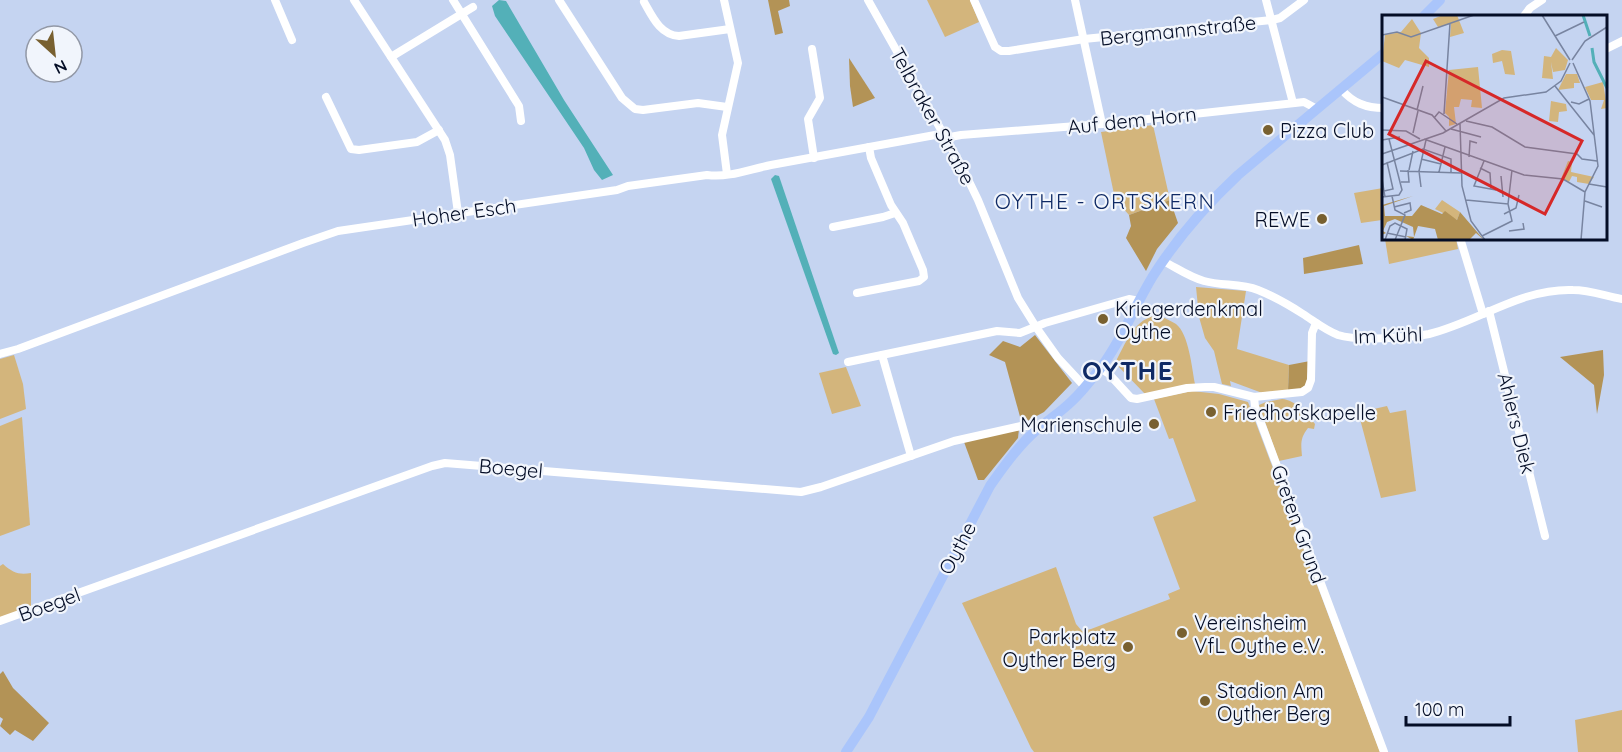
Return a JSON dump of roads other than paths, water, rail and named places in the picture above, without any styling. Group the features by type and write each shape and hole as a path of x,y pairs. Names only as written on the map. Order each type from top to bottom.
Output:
{"main road":[{"path":"1425,15 1440,0"},
{"name":"Oythe","path":"846,752 869,717 990,486 1011,457 1036,431 1072,401 1100,368 1110,355 1163,261 1183,233 1219,192 1382,54"}],"street":[{"path":"275,0 292,40"},
{"path":"354,0 448,147 458,213"},
{"path":"453,0 519,106 521,121"},
{"path":"558,0 622,98 635,109 652,110 698,103 727,107"},
{"path":"724,0 738,63 722,135 727,174"},
{"name":"Telbraker Straße","path":"868,0 945,135 978,200 1018,298 1068,370 1085,387"},
{"name":"Bergmannstraße","path":"974,0 995,47 1001,51 1084,39 1272,20"},
{"path":"1075,0 1102,124"},
{"path":"1266,0 1293,103"},
{"path":"1272,20 1280,18 1304,0"},
{"path":"1525,15 1530,8 1542,0"},
{"path":"644,2 660,28 671,36 730,28"},
{"path":"391,57 473,7"},
{"path":"1607,48 1622,41"},
{"path":"812,48 820,98 808,115 814,158"},
{"path":"1341,89 1350,99 1365,106 1382,108"},
{"path":"326,97 351,149 359,150 417,142 439,130"},
{"name":"Auf dem Horn","path":"945,135 951,137 1102,124 1304,102 1317,109"},
{"name":"Hoher Esch","path":"0,354 338,231 617,190 628,186 707,175 716,176 945,135"},
{"path":"856,293 919,281 924,277 903,223 895,213 871,158 869,147"},
{"path":"833,227 895,213"},
{"name":"Ahlers Diek","path":"1461,240 1486,312 1545,536"},
{"name":"Im Kühl","path":"1163,261 1206,282 1257,289 1339,335 1351,338 1399,338 1426,334 1447,329 1534,294 1552,291 1584,290 1622,299"},
{"path":"848,362 997,331 1020,333 1129,299 1139,301"},
{"path":"1100,368 1109,374 1131,398 1137,399 1187,388 1205,387 1254,397 1302,392 1308,388 1311,380 1312,333 1316,323"},
{"path":"882,355 911,456"},
{"name":"Greten Grund","path":"1254,397 1255,407 1384,752"},
{"name":"Boegel","path":"0,621 444,463 792,492 812,490 962,439 1022,426 1031,426 1036,431"}],"place":[{"name":"Pizza Club","path":"1268,130"},
{"name":"REWE","path":"1322,219"},
{"name":"Kriegerdenkmal Oythe","path":"1103,319"},
{"name":"Friedhofskapelle","path":"1211,412"},
{"name":"Marienschule","path":"1154,424"},
{"name":"Vereinsheim VfL Oythe e.V.","path":"1182,633"},
{"name":"Parkplatz Oyther Berg","path":"1128,647"},
{"name":"Stadion Am Oyther Berg","path":"1205,701"}],"district":[{"name":"OYTHE - ORTSKERN","path":"1105,201"},
{"name":"OYTHE","path":"1128,370"}]}
